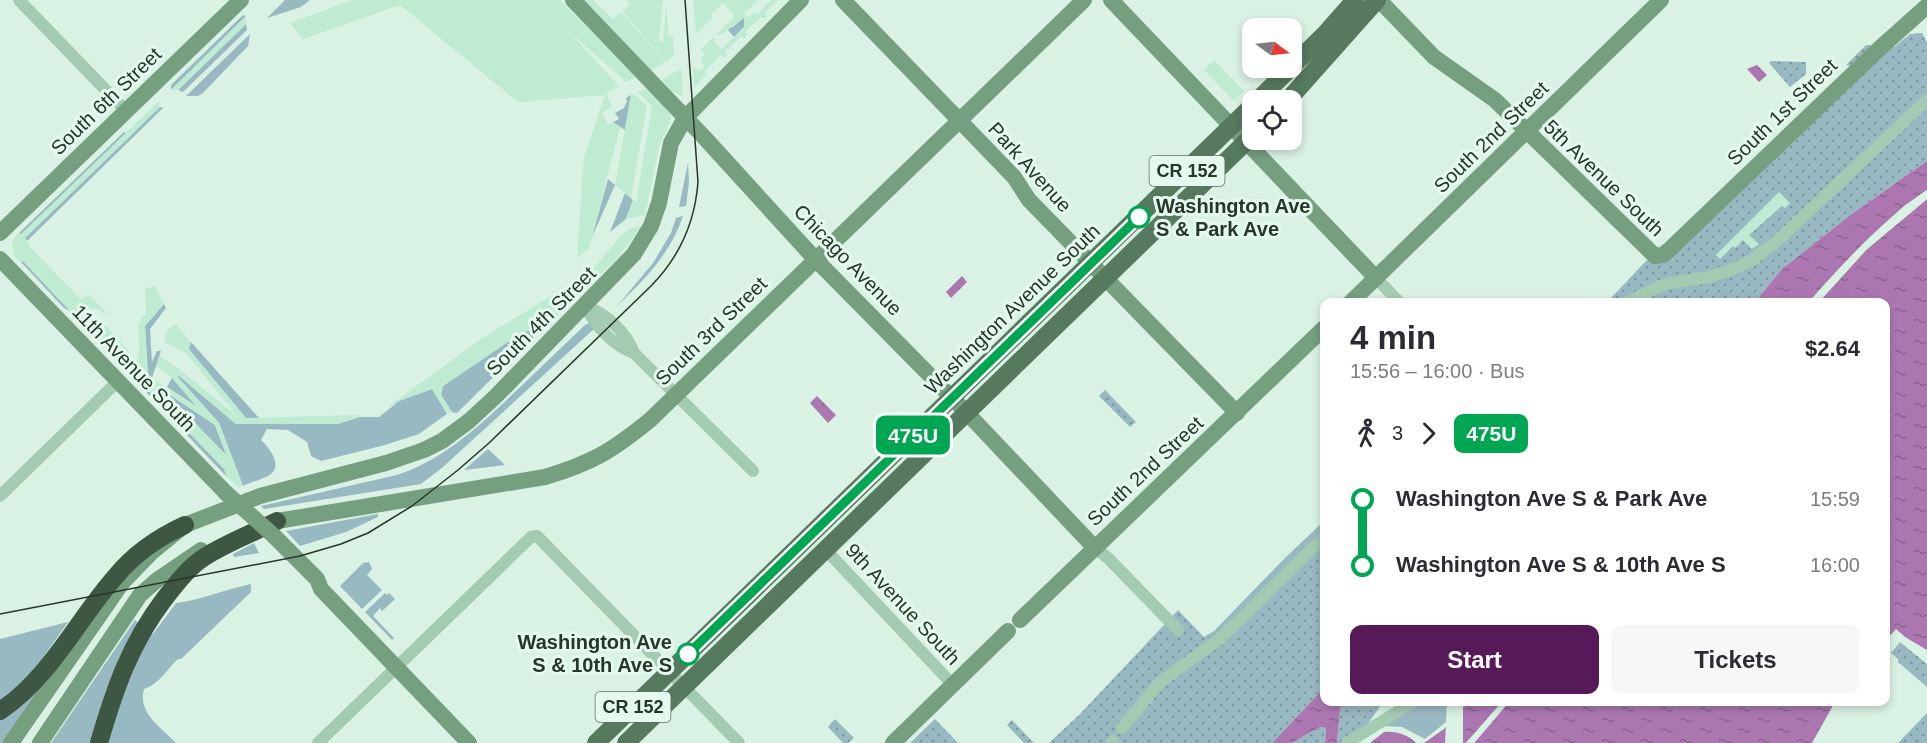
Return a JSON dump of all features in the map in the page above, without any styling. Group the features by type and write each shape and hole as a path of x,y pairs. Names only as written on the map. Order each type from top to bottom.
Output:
{"highway":[{"path":"0,711 26,689 49,664 115,576 129,561 167,533 185,525"},
{"path":"99,743 113,694 131,651 149,620 173,587 203,558 217,549 272,532"}],"main road":[{"path":"1268,90 1325,34 1355,0"},
{"path":"1297,90 1378,0"},
{"name":"Washington Avenue South","path":"596,743 1242,116"},
{"name":"CR 152","path":"626,743 1242,147"}],"street":[{"path":"19,0 126,111"},
{"name":"South 6th Street","path":"0,233 241,0"},
{"name":"Chicago Avenue","path":"573,0 685,117 815,259 967,413 1094,547"},
{"name":"South 4th Street","path":"185,525 260,496 386,463 433,446 461,427 625,265 647,234 659,203 671,143 685,117 801,0"},
{"name":"Park Avenue","path":"843,0 1014,177 1029,200 1237,413"},
{"name":"South 3rd Street","path":"272,532 545,477 573,469 617,447 650,420 1084,0"},
{"path":"1110,0 1192,88 1242,133"},
{"name":"5th Avenue South","path":"1378,0 1434,57 1495,100 1655,256 1663,255 1669,250"},
{"name":"South 2nd Street","path":"1355,298 1661,0"},
{"name":"South 1st Street","path":"1669,250 1927,6"},
{"path":"1636,298 1665,284 1709,277 1751,261 1777,241 1927,100"},
{"path":"1912,115 1927,111"},
{"path":"1260,150 1395,298"},
{"name":"11th Avenue South","path":"0,259 117,382 240,506 249,525 272,532 309,585 321,590 469,743"},
{"path":"585,306 602,312 629,340 634,353 753,471"},
{"name":"South 2nd Street","path":"893,743 1320,332"},
{"path":"0,496 117,382"},
{"path":"11,743 123,584 152,552 185,525"},
{"path":"40,743 141,595 157,580 201,550 226,538 272,532"},
{"path":"318,743 531,537 537,536 739,743"},
{"path":"1122,728 1160,682 1221,638 1320,541"},
{"path":"1094,547 1108,558 1178,630"},
{"name":"9th Avenue South","path":"826,550 953,685"},
{"path":"1347,743 1407,706"}],"shaded area":[{"path":"285,0 310,0 301,7 267,18"},
{"path":"352,0 560,0 636,77 626,82 566,29 619,86 606,93 612,107 602,113 608,125 613,122 620,127 589,248 577,258 584,157 605,95 518,102 400,5 303,39 290,23"},
{"path":"584,0 593,0 613,19 621,12 665,62 651,70"},
{"path":"626,0 663,0 659,41 663,42 666,6 669,36 673,35 674,55 669,60 666,62 622,11 630,5"},
{"path":"693,0 758,0 745,13 745,17 748,17 754,12 757,14 771,0 778,0 765,13 767,16 764,19 761,17 745,32 747,35 744,39 741,36 725,52 727,55 724,58 721,55 705,71 707,74 694,88 693,68 697,68 698,71 704,68 701,58 705,54 700,50 713,37 716,40 714,42 722,49 744,27 744,18 719,36 717,34 735,16 723,3 711,14 713,17 696,34"},
{"path":"243,15 246,16 171,90 171,85"},
{"path":"246,16 246,24 178,90 171,90"},
{"path":"744,17 744,27 734,37 728,30"},
{"path":"246,24 247,30 183,92 178,90"},
{"path":"1922,33 1927,42 1927,161 1849,216 1782,269 1758,298 1611,298 1647,260 1654,263 1865,70 1846,65 1866,45 1894,47 1910,34"},
{"path":"250,34 248,46 203,93 198,96 186,96"},
{"path":"1214,60 1243,90 1242,93 1234,101 1204,70"},
{"path":"1771,61 1806,62 1806,74 1790,87 1769,63"},
{"path":"681,69 683,97 672,91 662,80"},
{"path":"646,88 669,112 671,119 659,147 645,215 626,219 633,200 636,202 652,106 638,92"},
{"path":"634,94 647,106 631,198 615,185 631,95"},
{"path":"631,95 625,130 613,122 619,119 615,113 624,108 626,98"},
{"path":"158,102 160,107 25,238 29,246 81,300 88,294 109,315 95,308 77,312 70,311 23,261 21,262 14,256 12,243 15,236 21,234"},
{"path":"160,107 163,108 27,241 25,238"},
{"path":"124,132 126,133 21,235 19,233"},
{"path":"688,163 689,182 686,206 679,207"},
{"path":"608,179 615,185 592,237"},
{"path":"1779,192 1790,203 1785,208 1782,206 1749,235 1759,244 1752,249 1743,240 1720,259 1716,255"},
{"path":"625,193 633,200 626,219 610,232"},
{"path":"683,216 664,254 618,305 653,263 671,233 676,218"},
{"path":"641,226 615,261 549,322 518,335 443,386 441,395 452,412 447,414 432,389 386,408 484,337 584,276 621,235"},
{"path":"23,261 70,311 64,308 21,262"},
{"path":"155,286 164,304 145,326 148,376 196,406 172,378 156,366 159,356 178,368 237,416 186,353 164,342 168,329 176,324 191,342 189,349 246,418 360,415 338,424 236,424 178,375 219,423 243,486 239,488 227,477 224,469 134,375 139,351 138,323 141,323 141,316 146,315 145,289","holes":["167,393 215,425 226,455"]},
{"path":"164,304 166,308 150,329 152,362 157,351 161,351 152,378 148,376 145,326"},
{"path":"96,322 106,326 128,350 123,364 86,326"},
{"path":"549,322 457,413 452,412 441,395 443,386 518,335"},
{"path":"589,323 595,328 443,467 421,484 264,509 261,506 397,475 431,460 475,429"},
{"path":"191,342 259,418 246,418 188,349"},
{"path":"178,375 236,424 338,424 359,417 379,417 399,401 432,389 447,414 419,434 321,461 311,456 307,442 288,430 267,429 261,440 273,456 274,470 268,476 243,486 219,423 177,377"},
{"path":"172,378 199,408 167,387"},
{"path":"148,390 224,469 227,477 146,392"},
{"path":"1105,390 1136,422 1130,427 1099,396"},
{"path":"167,394 215,425 227,456"},
{"path":"488,449 505,465 464,470"},
{"path":"378,514 378,517 346,532 300,546 286,531"},
{"path":"1320,525 1320,692 1272,743 1049,743 1081,713 1178,610 1204,637 1214,631"},
{"path":"254,543 259,553 234,557 233,554"},
{"path":"369,562 372,569 367,575 382,590 362,609 340,586 363,563"},
{"path":"251,584 251,592 181,659 178,659 159,680 144,689 143,698 147,713 176,743 106,743 118,698 147,632 153,634 176,603"},
{"path":"385,593 387,595 389,593 395,599 382,611 380,608 373,616 394,638 392,640 365,612"},
{"path":"135,620 139,623 93,743 51,743"},
{"path":"68,622 44,656 44,661 0,706 0,639"},
{"path":"1900,642 1927,664 1927,687 1891,653"},
{"path":"33,688 38,691 3,743 0,743 0,717"},
{"path":"1341,706 1380,706 1355,743 1337,743"},
{"path":"1415,706 1447,706 1446,722 1425,739 1402,727 1385,726"},
{"path":"1927,713 1927,743 1898,743"},
{"path":"835,719 854,738 848,743 843,743 828,727"},
{"path":"935,719 958,743 910,743"},
{"path":"1012,720 1034,743 1024,743 1007,725"},
{"path":"1320,727 1326,729 1325,743 1292,743"}],"water":[{"path":"1757,65 1767,75 1759,82 1747,69"},
{"path":"1927,161 1927,190 1894,215 1864,243 1812,298 1758,298 1782,269 1849,216"},
{"path":"1927,199 1927,650 1896,629 1890,636 1890,298 1823,298 1866,250"},
{"path":"962,276 967,282 951,298 946,292"},
{"path":"817,396 836,415 828,423 810,403"},
{"path":"1320,692 1320,706 1341,706 1337,743 1325,743 1326,729 1320,727 1292,743 1272,743"},
{"path":"1464,706 1498,706 1466,743 1424,743 1444,729"},
{"path":"1506,706 1833,706 1812,743 1474,743"},
{"path":"1384,732 1401,734 1416,743 1370,743"}],"pier":[{"path":"1927,190 1927,194 1905,209 1853,257 1816,298 1813,298 1870,237 1904,206"},
{"path":"1927,196 1927,199 1866,250 1823,298 1819,298 1864,248"},
{"path":"1460,706 1463,706 1463,743 1445,743 1446,722"},
{"path":"1498,706 1506,706 1474,743 1466,743"}],"tram line":[{"path":"0,614 300,556 341,544 368,533 412,506 489,443 652,285 671,262 690,225 698,182 685,0"}],"bus line":[{"name":"475U","path":"688,654 1139,217"}],"place":[{"name":"Washington Ave S & Park Ave","path":"1139,217"},
{"name":"Washington Ave S & 10th Ave S","path":"688,654"}]}
